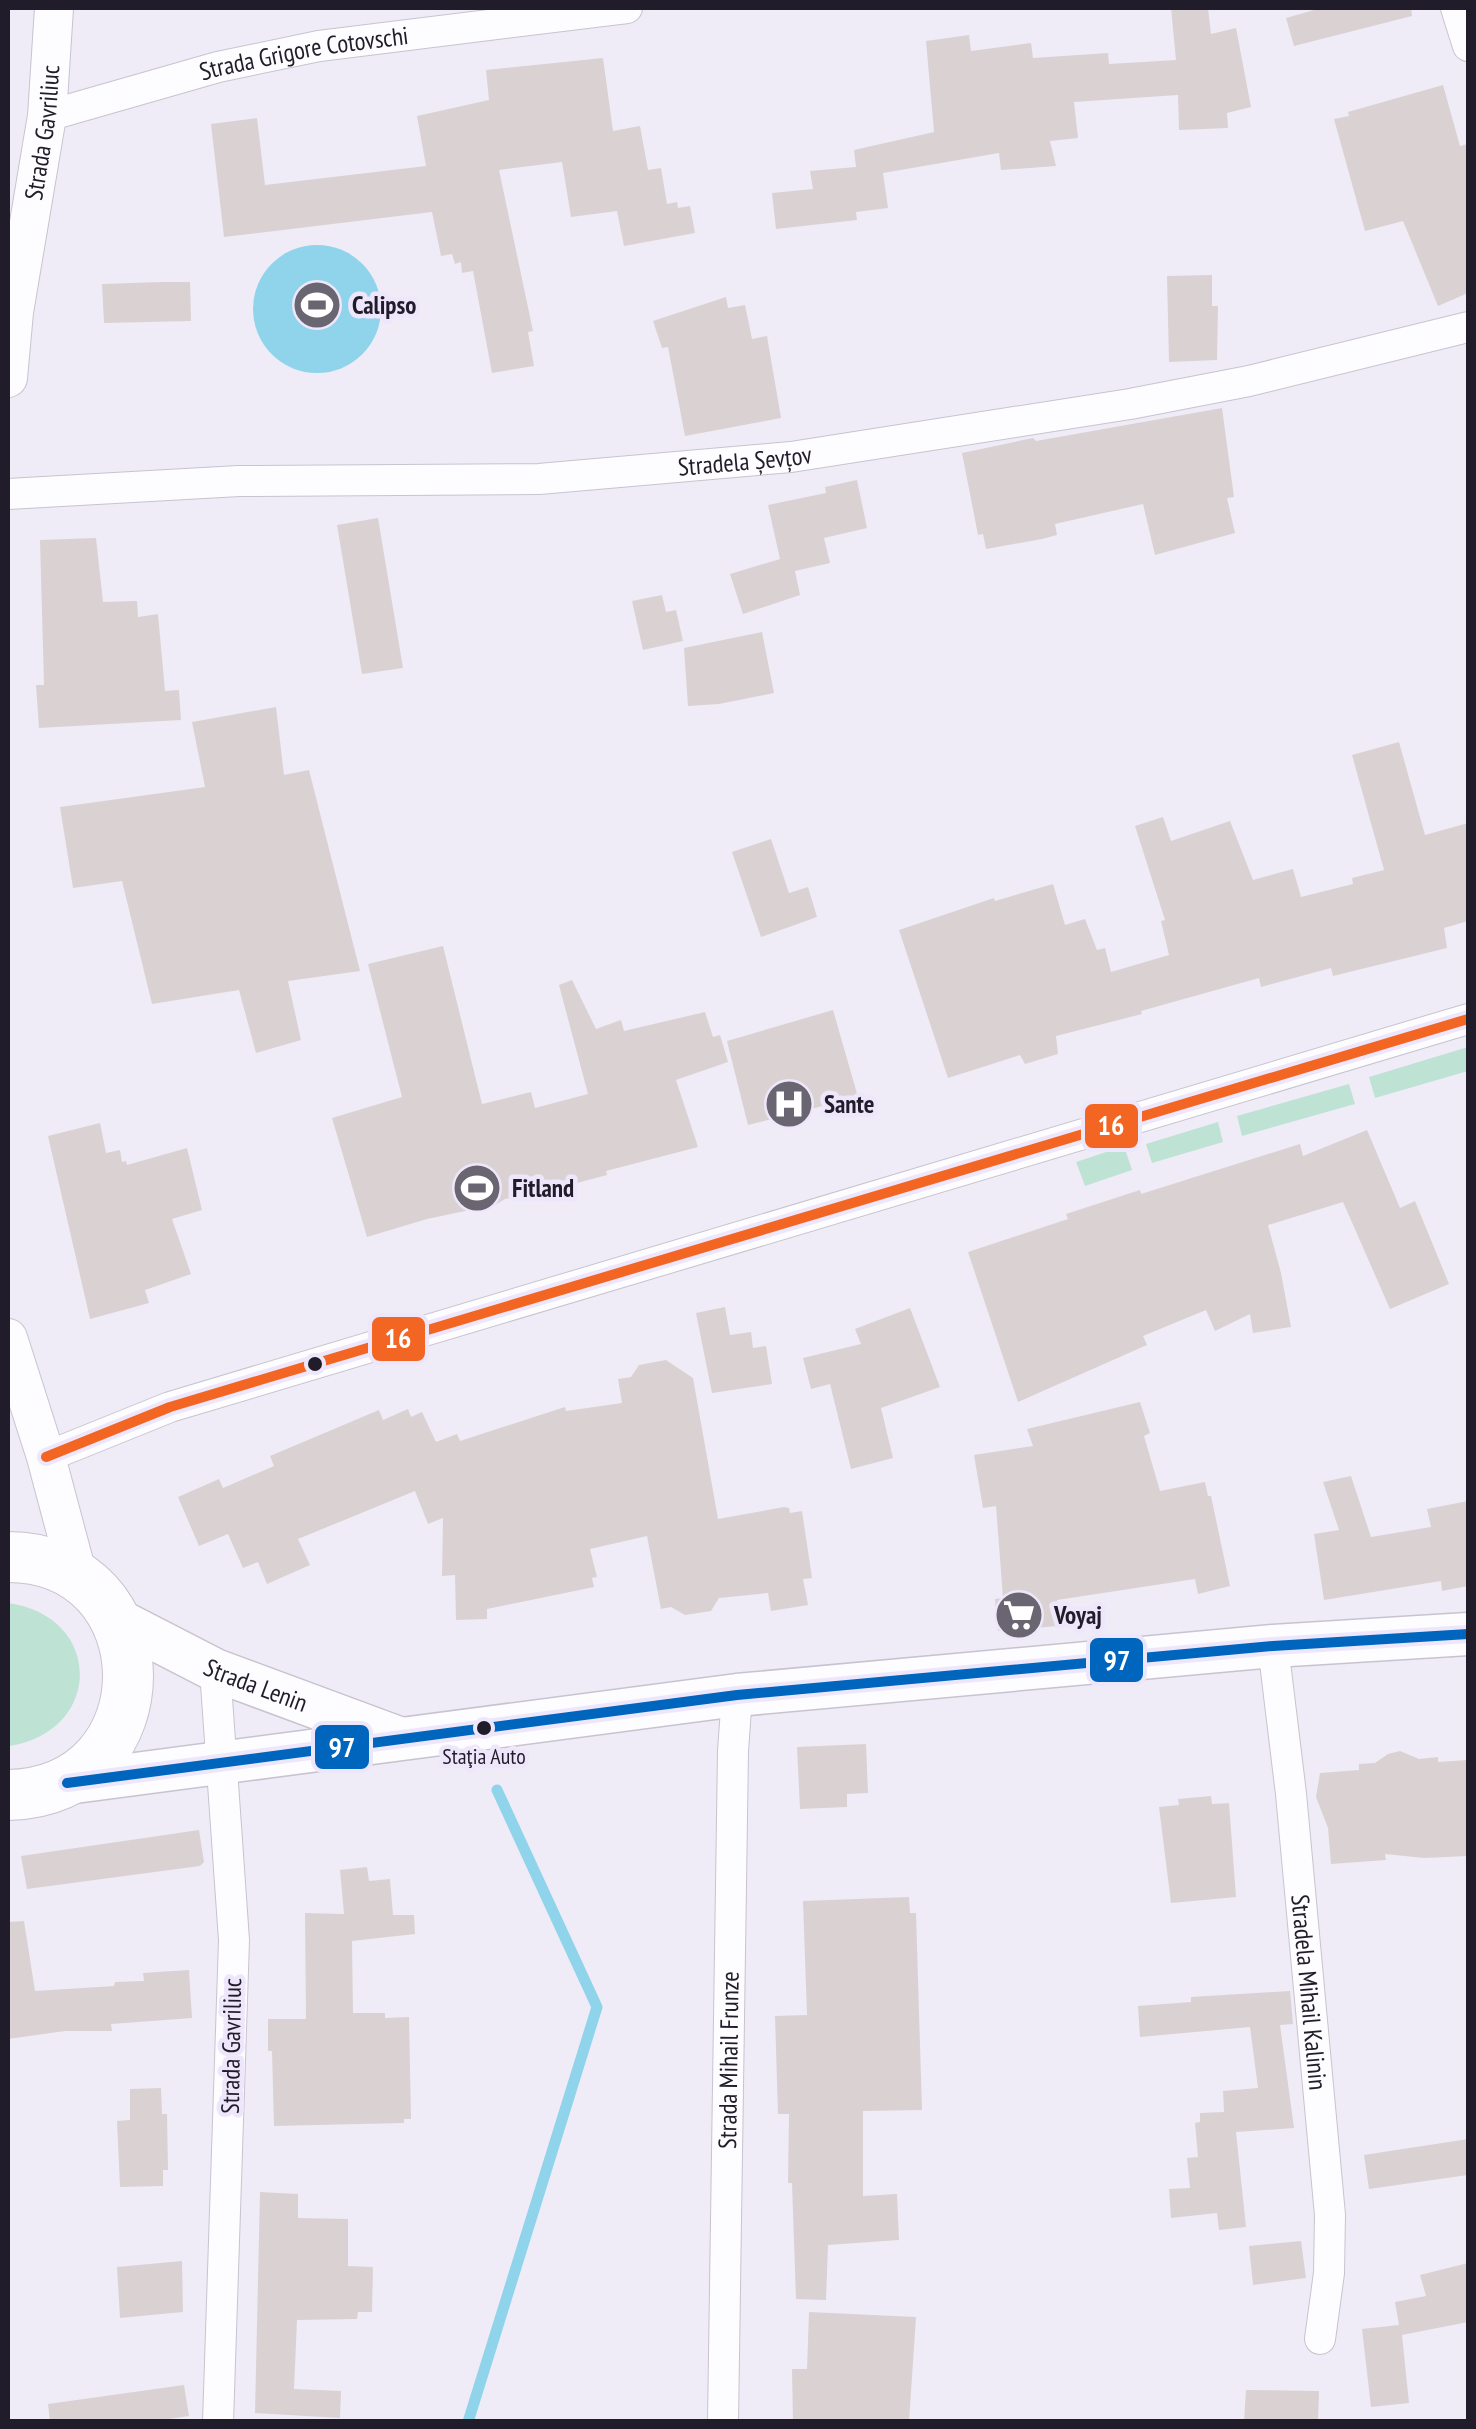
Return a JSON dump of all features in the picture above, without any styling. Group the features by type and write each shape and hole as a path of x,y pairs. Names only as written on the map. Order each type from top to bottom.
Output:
{"main road":[{"path":"8,1557 46,1562 78,1577 100,1596 116,1619 128,1655 130,1692 118,1729 97,1760 67,1783"},
{"name":"Strada Lenin","path":"116,1619 215,1670 402,1739"},
{"path":"8,1795 32,1794 67,1783 737,1696 1273,1646 1468,1634"}],"street":[{"name":"Strada Gavriliuc","path":"8,378 14,312 47,116 54,8"},
{"name":"Strada Grigore Cotovschi","path":"47,116 218,67 320,46 627,8"},
{"path":"1456,8 1468,46"},
{"name":"Stradela Șevțov","path":"8,494 239,481 539,480 791,456 1130,404 1250,381 1468,327"},
{"path":"46,1457 170,1408 1468,1019"},
{"path":"8,1338 46,1457 78,1577"},
{"name":"Stradela Mihail Kalinin","path":"1273,1646 1293,1812 1330,2215 1329,2273 1320,2339"},
{"name":"Strada Gavriliuc","path":"215,1670 234,1940 218,2422"},
{"name":"Strada Mihail Frunze","path":"723,2422 737,1696"}],"green space":[{"path":"1468,1047 1468,1071 1375,1098 1369,1077"},
{"path":"1349,1084 1355,1104 1242,1136 1237,1116"},
{"path":"1218,1122 1223,1142 1152,1163 1146,1144"},
{"path":"1124,1146 1132,1170 1085,1186 1076,1162"},
{"path":"8,1603 39,1612 62,1629 75,1650 80,1673 76,1697 63,1719 41,1736 10,1746"}],"water":[{"name":"Calipso","path":"317,245 341,250 362,264 376,285 381,309 376,333 362,354 341,368 317,373 293,368 272,354 258,333 253,309 258,285 272,264 293,250"}],"building":[{"path":"1171,8 1208,8 1211,34 1236,28 1251,107 1227,113 1228,128 1179,130 1178,95 1074,102 1078,138 1050,141 1056,166 1001,170 999,153 883,173 888,208 856,212 857,220 776,229 772,193 813,189 810,171 856,167 854,150 934,132 926,41 969,35 971,51 1031,43 1033,58 1108,53 1109,64 1176,60"},
{"path":"1321,8 1411,8 1412,16 1294,46 1286,18"},
{"path":"603,58 613,131 640,126 648,170 661,168 667,204 677,202 678,208 690,206 695,233 624,246 617,211 571,217 562,162 499,170 533,331 528,332 534,366 492,373 473,271 462,273 461,262 455,264 452,254 441,256 432,212 224,237 211,124 257,118 265,185 426,166 417,116 489,100 486,70"},
{"path":"1443,85 1460,146 1468,144 1468,293 1438,306 1403,221 1365,231 1334,119"},
{"path":"1212,275 1212,306 1218,306 1217,360 1169,362 1167,276"},
{"path":"190,282 191,321 104,323 102,284"},
{"path":"726,297 728,308 745,305 752,339 767,336 781,418 685,436 668,347 662,348 653,321"},
{"path":"1222,408 1234,497 1227,498 1235,533 1155,555 1143,504 1055,524 1057,535 1042,539 986,549 983,534 978,535 962,453"},
{"path":"857,480 867,528 824,538 830,563 795,571 800,595 743,614 730,574 780,559 768,505 826,493 825,487"},
{"path":"378,518 403,668 362,674 337,525"},
{"path":"96,538 103,602 137,601 138,617 158,614 165,691 179,690 181,720 39,728 36,685 44,685 40,540"},
{"path":"662,595 666,612 676,610 683,641 643,650 632,601"},
{"path":"762,632 774,693 688,706 684,648"},
{"path":"276,707 284,775 309,770 360,971 288,981 301,1040 256,1053 239,990 152,1004 122,881 73,888 60,807 205,787 192,722"},
{"path":"1399,742 1425,835 1468,823 1468,921 1444,928 1447,948 1333,976 1331,968 1261,987 1259,978 1056,1036 1058,1054 1025,1064 1020,1055 948,1078 899,930 994,898 995,901 1053,884 1065,925 1085,919 1097,950 1105,948 1111,972 1169,955 1161,921 1165,920 1135,826 1163,817 1171,841 1230,821 1253,880 1293,869 1301,897 1353,884 1352,878 1384,870 1352,755"},
{"path":"771,839 789,893 808,887 817,917 761,937 732,852"},
{"path":"443,946 482,1104 531,1092 535,1108 588,1094 559,985 572,980 596,1029 621,1020 624,1031 705,1012 713,1037 720,1035 728,1062 676,1080 698,1147 606,1171 607,1175 505,1199 487,1210 427,1219 367,1237 332,1118 402,1097 368,964"},
{"path":"833,1010 858,1097 748,1125 727,1041"},
{"path":"100,1123 106,1153 120,1150 122,1162 127,1165 187,1148 202,1210 172,1219 191,1274 145,1290 149,1303 90,1319 48,1136"},
{"path":"1367,1130 1400,1208 1415,1201 1449,1284 1390,1309 1343,1202 1268,1225 1291,1327 1253,1333 1250,1314 1215,1331 1206,1310 1143,1336 1147,1345 1018,1402 968,1252 1140,1190 1141,1194 1300,1144 1303,1156"},
{"path":"725,1307 730,1335 751,1332 753,1348 766,1346 772,1384 712,1393 696,1313"},
{"path":"910,1308 940,1387 881,1408 893,1458 851,1469 830,1384 811,1389 803,1358 861,1344 855,1329"},
{"path":"666,1360 693,1378 718,1519 784,1507 790,1513 802,1511 812,1578 803,1579 808,1605 771,1611 768,1593 719,1598 711,1611 685,1615 671,1607 661,1609 647,1536 590,1549 597,1577 592,1578 594,1587 487,1609 487,1619 456,1620 455,1575 442,1576 443,1518 428,1524 415,1491 298,1539 310,1565 267,1584 258,1562 243,1568 228,1534 199,1546 178,1497 219,1479 223,1488 274,1466 270,1456 379,1410 383,1420 408,1409 411,1417 422,1412 436,1442 457,1434 460,1441 565,1407 566,1411 622,1403 618,1379 631,1377 639,1365"},
{"path":"1140,1402 1150,1433 1144,1436 1160,1491 1205,1482 1230,1586 1198,1594 1195,1579 1057,1600 1058,1626 998,1631 995,1599 1003,1598 996,1506 983,1508 974,1455 1033,1446 1027,1429"},
{"path":"1351,1476 1371,1537 1431,1527 1427,1509 1468,1501 1468,1586 1442,1591 1441,1581 1324,1600 1314,1534 1339,1530 1323,1482"},
{"path":"866,1744 868,1793 847,1794 847,1807 800,1809 797,1747"},
{"path":"1400,1751 1419,1759 1438,1757 1438,1762 1468,1760 1468,1856 1424,1858 1385,1854 1386,1860 1331,1864 1328,1828 1316,1797 1320,1773 1359,1770 1359,1764 1375,1763"},
{"path":"1211,1796 1212,1804 1229,1803 1236,1897 1171,1903 1159,1807 1179,1805 1178,1799"},
{"path":"199,1830 204,1862 200,1866 27,1889 21,1856"},
{"path":"367,1867 369,1881 390,1879 393,1915 414,1915 415,1934 352,1941 353,2013 409,2017 411,2119 404,2119 404,2123 274,2126 268,2019 306,2019 305,1913 344,1914 340,1870"},
{"path":"909,1897 910,1913 916,1913 922,2110 863,2111 863,2196 897,2194 899,2240 828,2245 826,2300 796,2299 792,2183 788,2183 789,2114 778,2114 775,2016 807,2015 803,1901"},
{"path":"24,1921 35,1991 114,1986 115,1982 144,1981 143,1973 189,1970 192,2018 111,2024 112,2031 65,2031 8,2039 8,1922"},
{"path":"1290,1991 1293,2024 1280,2025 1294,2128 1236,2132 1246,2227 1219,2230 1217,2213 1171,2218 1169,2189 1190,2188 1187,2158 1198,2157 1195,2123 1200,2122 1200,2113 1224,2112 1223,2091 1258,2088 1250,2027 1140,2037 1138,2006 1191,2002 1191,1997"},
{"path":"161,2088 162,2114 167,2114 168,2170 163,2170 163,2186 120,2187 117,2121 130,2120 130,2089"},
{"path":"1468,2139 1468,2175 1369,2189 1364,2155"},
{"path":"260,2192 298,2194 298,2218 348,2219 348,2266 373,2267 372,2312 358,2312 357,2319 297,2320 294,2389 341,2391 340,2418 255,2413"},
{"path":"1301,2241 1306,2278 1253,2285 1249,2246"},
{"path":"182,2261 183,2312 120,2318 117,2267"},
{"path":"1468,2263 1468,2322 1402,2335 1409,2403 1371,2407 1362,2329 1399,2325 1395,2302 1426,2296 1420,2275"},
{"path":"809,2312 916,2317 909,2422 793,2422 792,2369 807,2369"},
{"path":"184,2385 189,2416 149,2422 50,2422 48,2404"},
{"path":"1246,2390 1319,2391 1318,2422 1244,2422"}],"waterway":[{"path":"468,2422 597,2007 497,1790"}],"transit line":[{"name":"16","path":"46,1457 170,1407 1468,1019"},
{"name":"97","path":"67,1783 737,1695 1273,1646 1468,1634"}],"place":[{"name":"Calipso","path":"317,305"},
{"name":"Sante","path":"789,1104"},
{"name":"Fitland","path":"477,1188"},
{"name":"Voyaj","path":"1019,1615"},
{"name":"Staţia Auto","path":"484,1728"}]}
